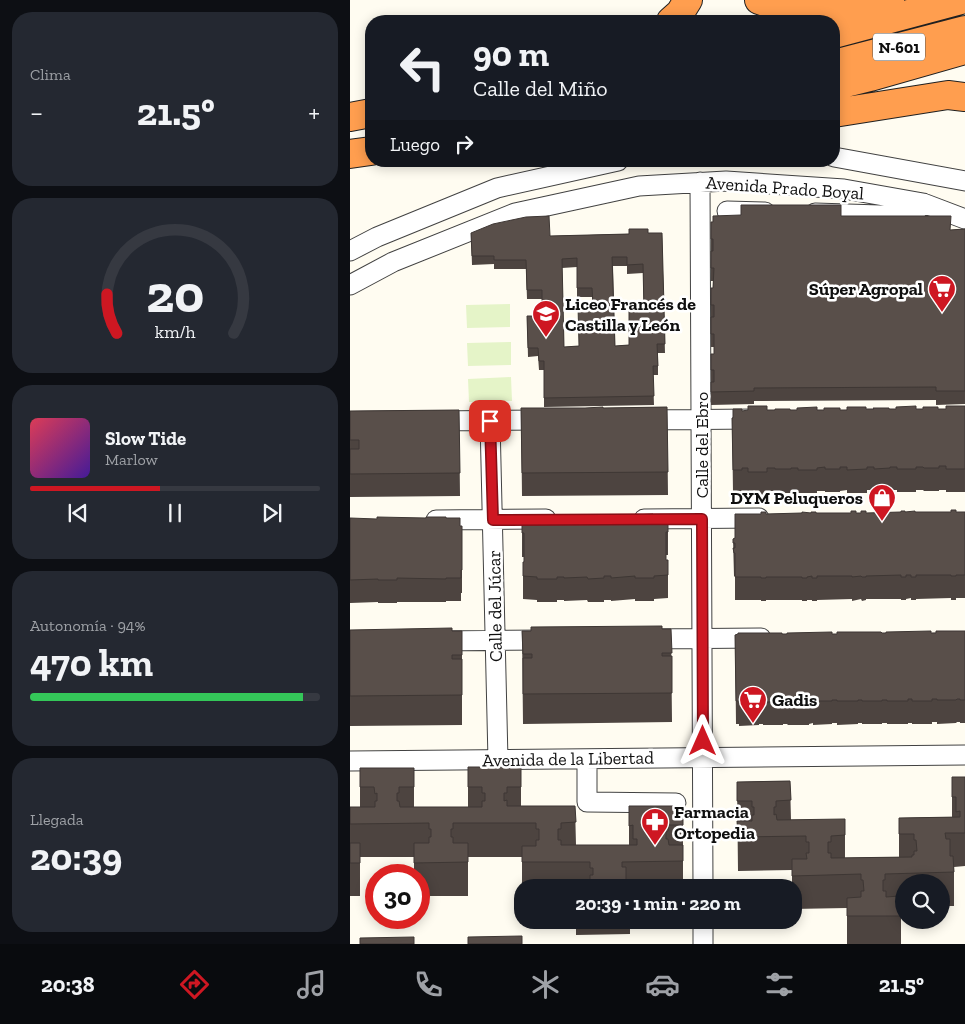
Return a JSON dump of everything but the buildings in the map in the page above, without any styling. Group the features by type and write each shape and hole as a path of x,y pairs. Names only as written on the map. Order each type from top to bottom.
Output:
{"highway":[{"path":"677,15 688,0"},
{"path":"759,0 785,7 827,8 890,0"},
{"name":"N-601","path":"840,32 958,1"},
{"name":"N-601","path":"840,62 965,30"},
{"path":"840,84 965,50"},
{"path":"840,112 948,95 965,97"},
{"path":"350,116 365,114"},
{"path":"350,154 365,151"}],"street":[{"name":"Avenida Prado Boyal","path":"840,158 965,181"},
{"path":"350,251 377,237 498,188 591,167"},
{"name":"Avenida Prado Boyal","path":"350,285 393,262 516,213 639,186 726,181 844,189 923,203 965,219"},
{"path":"726,181 727,220 791,212 912,216 923,203"},
{"name":"Calle del Ebro","path":"700,182 703,879"},
{"path":"627,420 778,419"},
{"path":"416,422 558,420"},
{"name":"Calle del Júcar","path":"490,421 498,760"},
{"path":"627,519 780,518"},
{"path":"417,520 560,519"},
{"path":"634,639 780,638"},
{"path":"418,641 565,640"},
{"name":"Avenida de la Libertad","path":"350,761 965,755"},
{"path":"587,759 588,802 676,803"},
{"path":"703,929 704,944"}],"green space":[{"path":"510,304 510,327 467,328 466,305"},
{"path":"511,342 511,365 468,366 467,343"},
{"path":"511,377 512,401 469,402 468,379"}],"place":[{"name":"Súper Agropal","path":"942,313"},
{"name":"Liceo Francés de Castilla y León","path":"546,338"},
{"name":"DYM Peluqueros","path":"882,522"},
{"name":"Gadis","path":"753,724"},
{"name":"Farmacia Ortopedia","path":"655,846"}],"route":[{"path":"490,421 493,520 702,519 703,741"}]}
